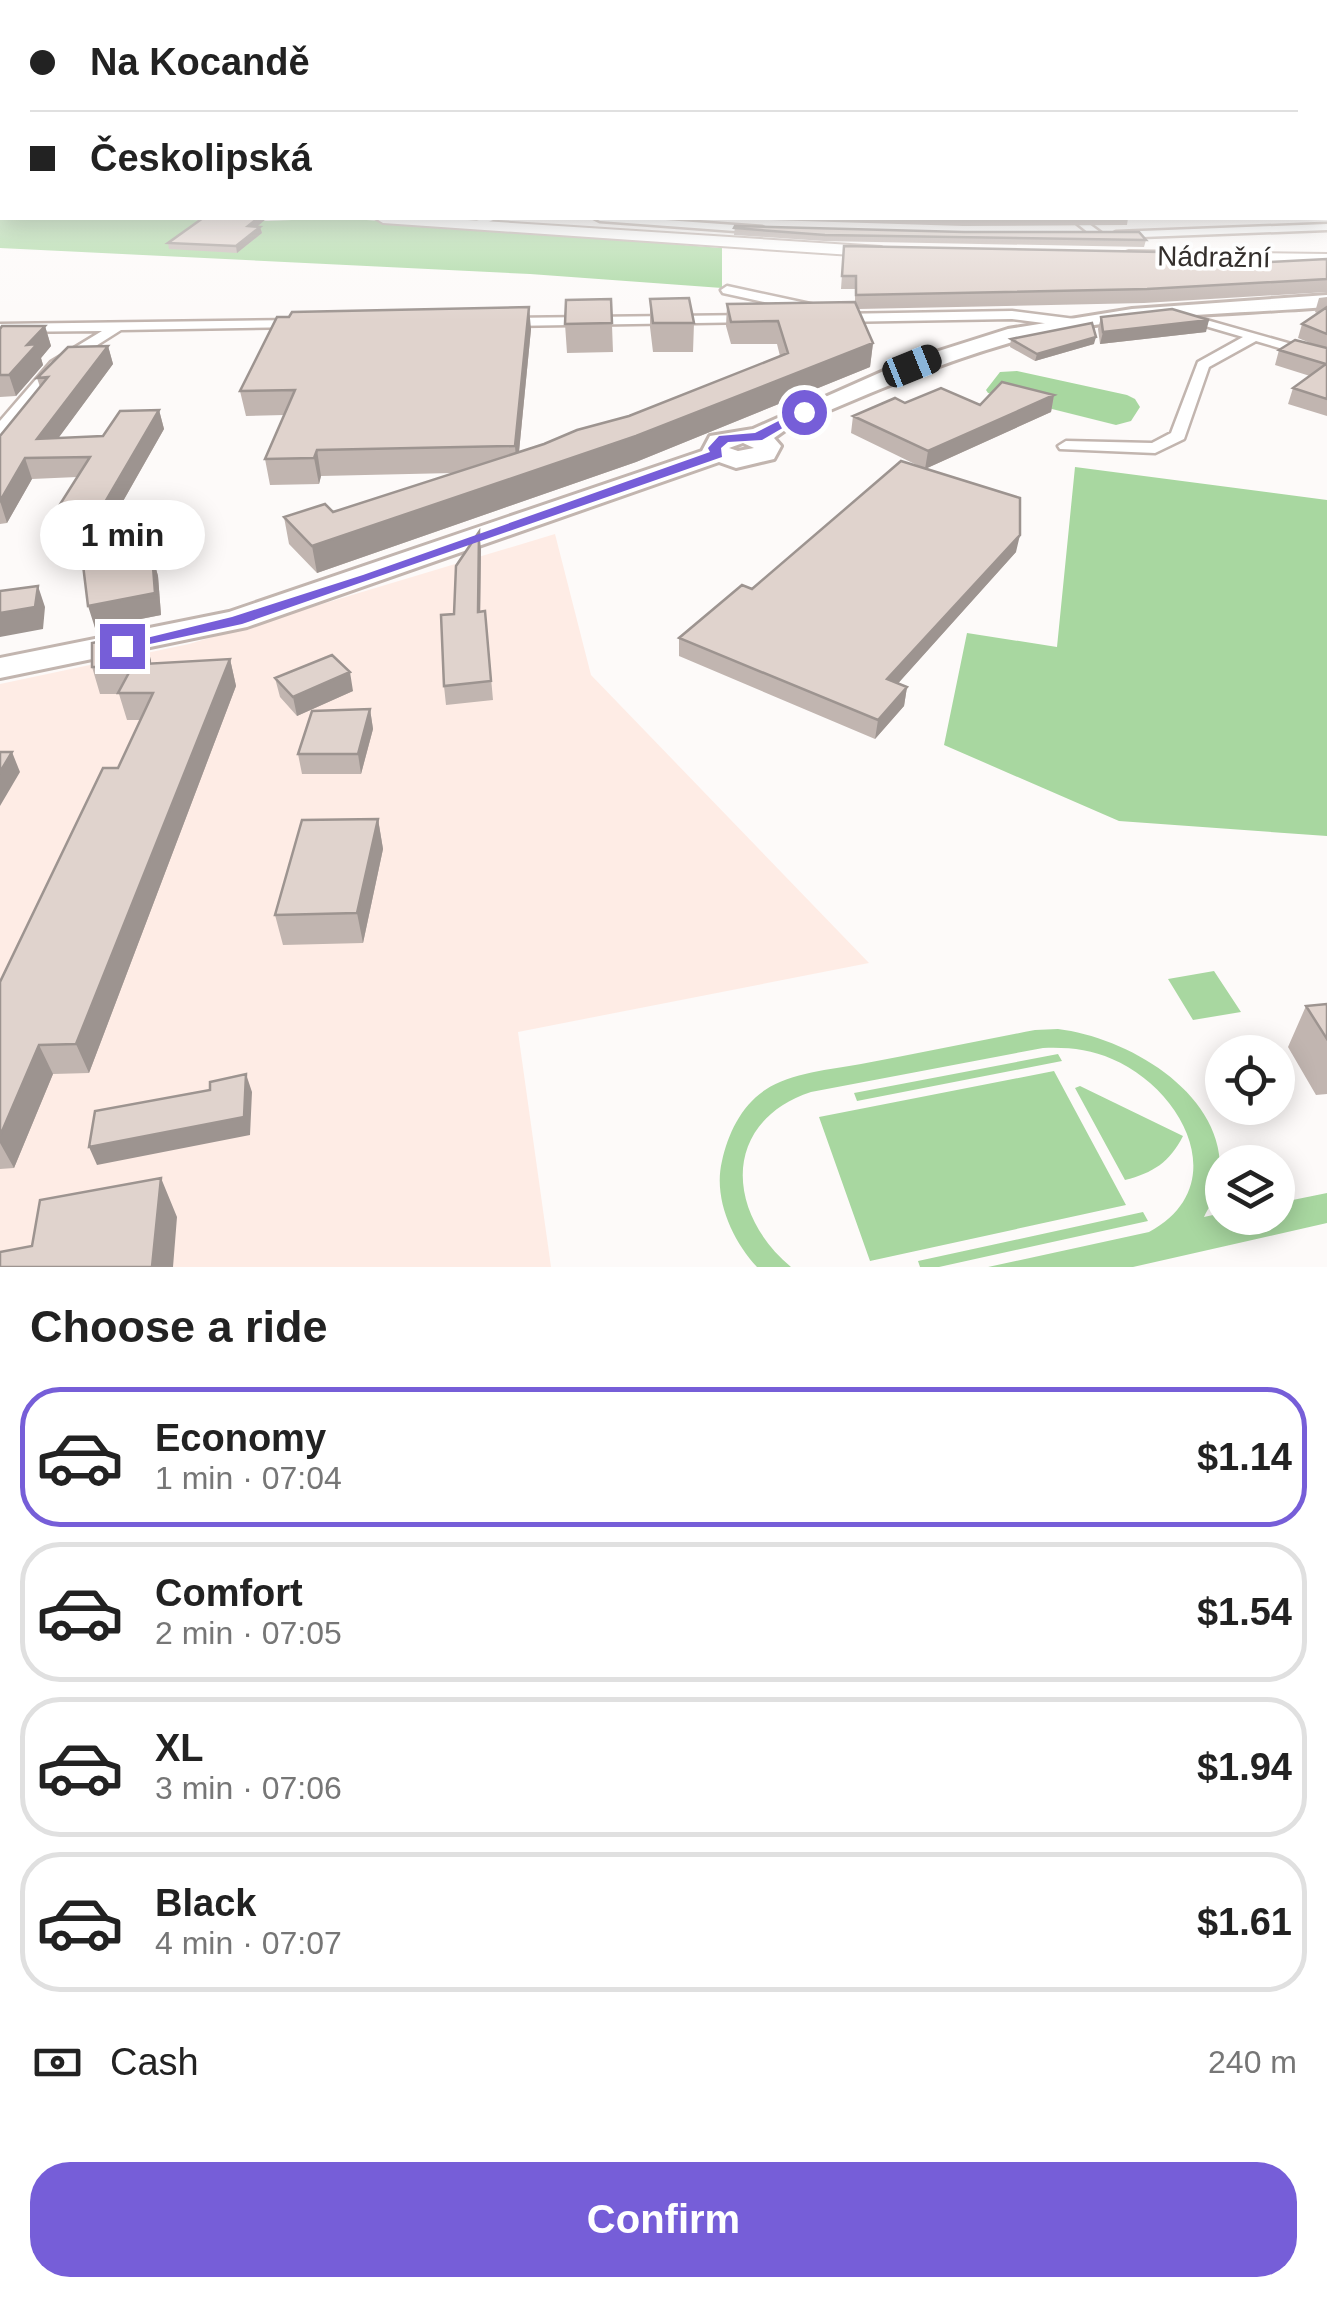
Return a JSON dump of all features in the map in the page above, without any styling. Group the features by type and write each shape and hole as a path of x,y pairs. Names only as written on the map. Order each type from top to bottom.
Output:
{"main road":[{"path":"450,220 735,245 908,253"},
{"name":"Nádražní","path":"1104,256 1327,259"},
{"path":"0,668 236,620 718,454 736,460 756,458 768,446 757,437 779,423 940,355 1074,323 1327,302"}],"street":[{"path":"630,220 780,230"},
{"path":"1078,220 1098,235"},
{"path":"1070,235 1327,226"},
{"path":"727,290 817,310 835,318"},
{"path":"1245,306 1240,320 1254,337"},
{"path":"1171,312 1327,358"},
{"path":"486,322 1012,315 1074,323"},
{"path":"0,328 312,324"},
{"path":"0,431 56,365 118,326"},
{"path":"1066,446 1155,448 1178,436 1203,366 1254,337"}],"shaded area":[{"path":"555,534 591,675 869,963 518,1032 551,1267 0,1267 0,684 189,644"}],"green space":[{"path":"0,220 366,220 722,248 722,288 530,274 0,248"},
{"path":"1017,371 1127,395 1140,407 1131,421 1116,425 988,393 986,390 1000,372"},
{"path":"1075,467 1327,500 1327,836 1119,821 944,745 967,633 1057,647"},
{"path":"1214,971 1241,1012 1193,1020 1168,979"},
{"path":"1058,1029 1117,1045 1173,1079 1195,1102 1216,1145 1205,1145 1205,1235 1274,1235 1133,1267 988,1267 1149,1232 1175,1213 1189,1190 1193,1165 1189,1140 1160,1092 1112,1059 1078,1049 1043,1048 811,1092 782,1106 761,1124 748,1146 743,1170 745,1196 754,1221 791,1267 757,1267 727,1218 720,1175 737,1121 765,1090 812,1072"},
{"path":"1058,1054 1062,1061 857,1101 854,1093"},
{"path":"1054,1071 1126,1205 870,1261 819,1117"},
{"path":"1080,1086 1183,1136 1160,1165 1125,1180 1075,1088"},
{"path":"1327,1193 1327,1223 1295,1230 1295,1200"},
{"path":"1143,1212 1148,1221 939,1267 920,1267 918,1261"}],"building":[{"path":"200,220 256,220 248,226 260,227 236,246 168,243"},
{"path":"735,226 1139,232 1146,240 825,235"},
{"path":"844,246 1161,252 1174,267 1327,259 1327,279 1147,289 856,295 856,276 842,276"},
{"path":"689,298 694,323 653,323 650,299"},
{"path":"611,299 612,323 565,324 566,300"},
{"path":"855,302 873,343 636,436 312,546 284,517 325,504 333,512 544,444 629,416 788,353 778,321 731,322 727,304"},
{"path":"529,307 515,446 317,450 314,458 265,459 295,390 240,391 277,317 289,317 292,312"},
{"path":"1327,307 1327,334 1302,324"},
{"path":"1172,309 1209,320 1103,332 1101,317"},
{"path":"1092,323 1096,337 1037,354 1011,339"},
{"path":"2,326 45,326 27,345 37,344 9,375 0,375"},
{"path":"1295,340 1327,348 1327,399 1293,388 1326,364 1279,350"},
{"path":"108,346 37,439 103,436 120,411 159,410 104,504 157,502 144,528 145,555 152,554 155,593 88,606 83,565 86,531 78,531 80,527 45,528 90,457 25,458 0,501 0,436 48,377 37,378 68,347"},
{"path":"1002,382 1054,395 928,451 853,416 895,398 905,403 941,388 980,405"},
{"path":"901,461 1020,498 1020,535 887,679 907,687 878,720 679,638 742,585 752,589"},
{"path":"479,532 478,612 485,611 491,681 444,686 441,615 454,614 456,566"},
{"path":"38,586 35,607 0,613 0,591"},
{"path":"143,633 144,664 230,659 76,1044 39,1045 0,1136 0,982 103,768 118,768 153,693 118,693 132,667 92,667 92,643"},
{"path":"332,655 350,672 293,697 275,678"},
{"path":"370,709 358,754 298,754 312,711"},
{"path":"0,752 12,752 0,772"},
{"path":"378,819 357,913 275,915 302,820"},
{"path":"1327,1004 1327,1039 1306,1006"},
{"path":"246,1074 244,1117 89,1147 95,1111 210,1090 210,1082"},
{"path":"161,1178 152,1267 0,1267 0,1252 32,1246 40,1200"}],"route":[{"path":"122,646 236,620 368,578 680,464 718,454 714,448 724,438 757,437 804,412"}]}
